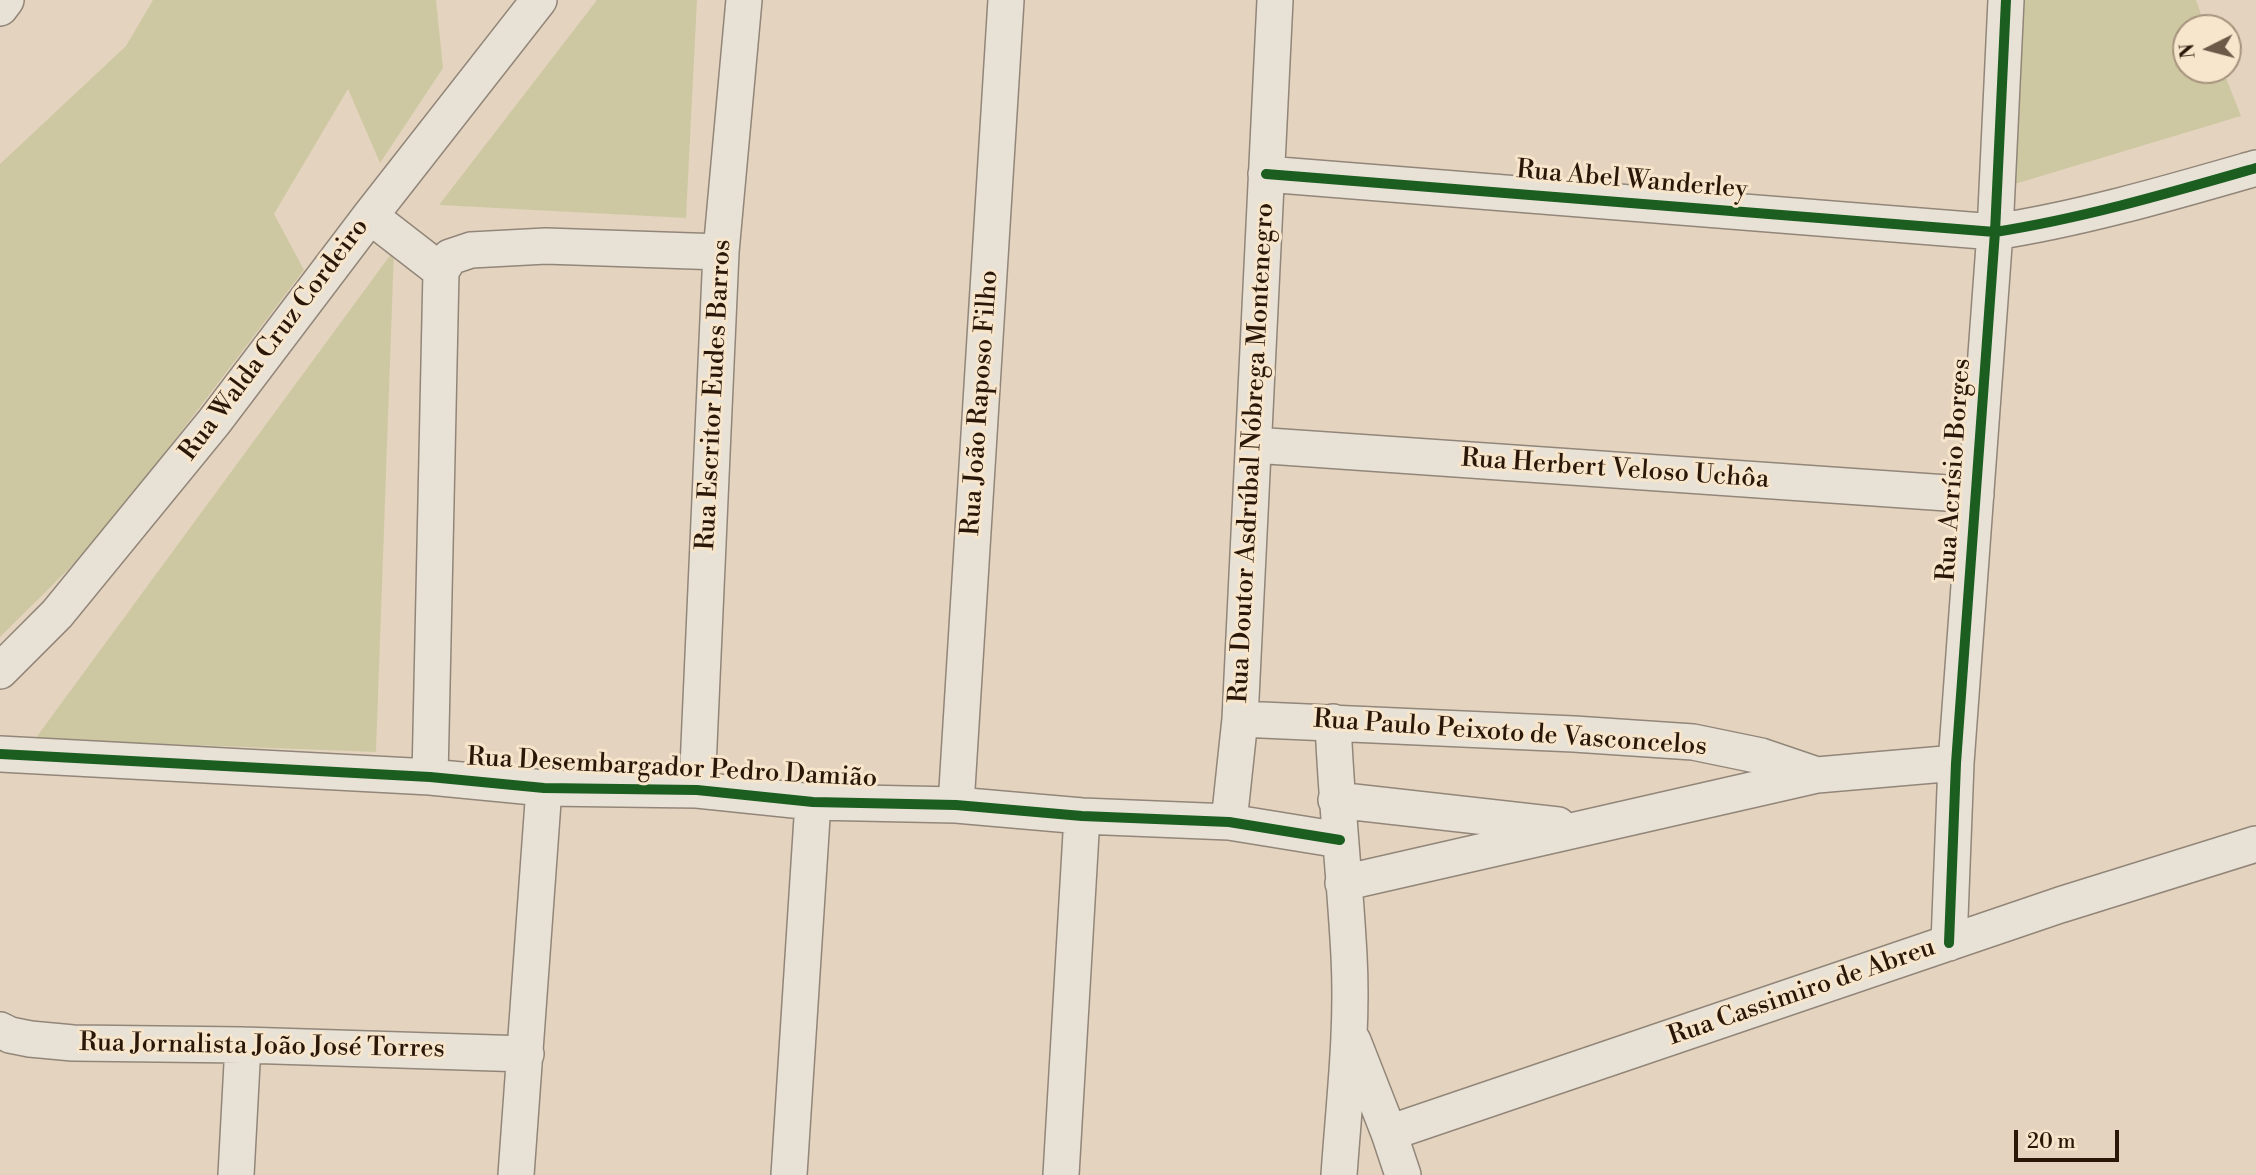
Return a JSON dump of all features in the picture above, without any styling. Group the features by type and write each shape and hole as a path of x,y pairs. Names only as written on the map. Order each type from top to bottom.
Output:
{"street":[{"path":"0,8 6,0"},
{"name":"Rua Walda Cruz Cordeiro","path":"0,671 57,614 205,433 370,216 540,0"},
{"name":"Rua Escritor Eudes Barros","path":"697,790 721,253 744,0"},
{"name":"Rua João Raposo Filho","path":"956,805 1006,0"},
{"name":"Rua Doutor Asdrúbal Nóbrega Montenegro","path":"1229,822 1240,719 1275,0"},
{"name":"Rua Acrísio Borges","path":"1949,943 1956,763 1994,232 2006,0"},
{"name":"Rua Abel Wanderley","path":"1266,174 1994,232 2094,214 2256,168"},
{"path":"370,216 441,271"},
{"path":"430,777 441,271 450,257 471,250 546,247 721,253"},
{"name":"Rua Herbert Veloso Uchôa","path":"1254,446 1976,495"},
{"name":"Rua Paulo Peixoto de Vasconcelos","path":"1240,719 1693,742 1761,756 1817,775"},
{"path":"1333,722 1336,800 1349,958 1349,1031 1339,1175"},
{"name":"Rua Desembargador Pedro Damião","path":"0,754 430,777 544,788 697,790 813,802 956,805 1082,816 1229,822 1340,840"},
{"name":"Rua Paulo Peixoto de Vasconcelos","path":"1343,883 1817,775 1956,763"},
{"path":"516,1175 544,788"},
{"name":"Rua Paulo Peixoto de Vasconcelos","path":"1336,800 1586,828"},
{"path":"789,1175 813,802"},
{"path":"1061,1175 1082,816"},
{"name":"Rua Cassimiro de Abreu","path":"1389,1133 2073,901 2256,844"},
{"name":"Rua Jornalista João José Torres","path":"0,1030 30,1039 73,1043 243,1045 526,1054"},
{"path":"1349,1031 1403,1175"},
{"path":"236,1175 243,1045"}],"shaded area":[{"path":"153,0 436,0 443,68 380,163 348,89 274,214 304,270 101,537 0,637 0,164 126,46"},
{"path":"597,0 697,0 686,218 439,205"},
{"path":"2017,0 2196,0 2201,14 2172,14 2172,84 2228,84 2241,116 2008,186"},
{"path":"394,250 376,752 35,739"}],"cycle path":[{"path":"1949,943 1956,763 1995,232 2006,0"},
{"path":"1266,174 1995,232 2094,212 2256,168"},
{"path":"0,754 430,777 544,788 697,790 813,802 956,805 1082,816 1229,822 1340,840"}]}
